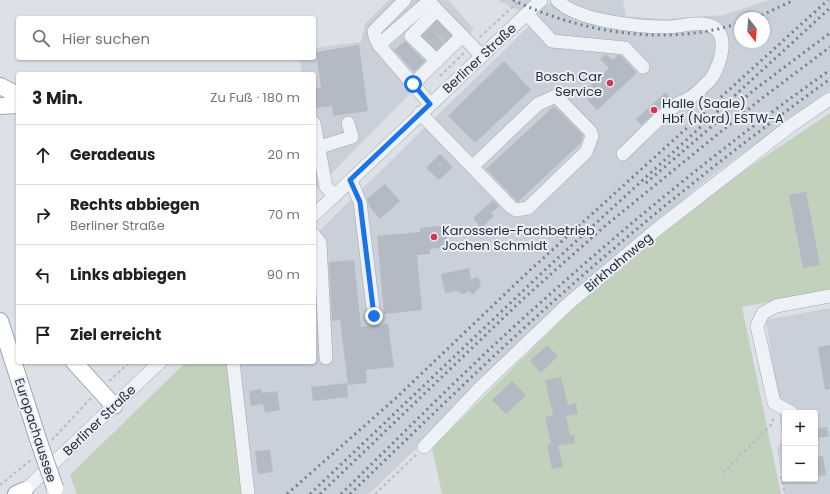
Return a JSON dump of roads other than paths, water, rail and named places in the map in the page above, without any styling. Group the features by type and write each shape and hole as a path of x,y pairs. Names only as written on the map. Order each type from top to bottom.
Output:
{"main road":[{"path":"0,86 16,94"},
{"path":"0,106 16,106"},
{"name":"Europachaussee","path":"0,321 44,445 56,491"},
{"path":"0,357 21,383"},
{"path":"76,364 114,406"}],"street":[{"path":"405,0 374,31 375,37 379,45 430,104"},
{"name":"Berliner Straße","path":"316,214 420,113 541,0"},
{"path":"557,0 564,7 592,17 630,26 667,27 701,24 710,25 720,35 723,46 716,71 708,82 690,98 676,104 623,154"},
{"path":"379,45 431,4"},
{"path":"431,4 482,56"},
{"path":"431,4 411,36 437,61"},
{"path":"527,14 552,41 625,48 644,67"},
{"path":"413,84 462,36"},
{"path":"420,113 472,167 511,207 516,210 528,208 586,152 592,136 590,131 556,96 538,104 472,167"},
{"name":"Birkhahnweg","path":"424,447 480,388 568,304 662,225 790,126 830,99"},
{"path":"320,147 352,136 348,123"},
{"path":"316,131 326,187 335,196"},
{"path":"350,180 360,202 374,316"},
{"path":"316,238 320,243 326,358"},
{"path":"787,410 774,403 757,326 763,313 776,306 830,296"},
{"name":"Berliner Straße","path":"21,493 158,364"},
{"path":"233,364 248,493"}],"tunnel":[{"path":"419,44 446,19"},
{"path":"427,51 453,26"}],"railway":[{"path":"513,0 567,21 625,33 654,35 683,34 712,30 734,24"},
{"path":"769,12 794,0"},
{"path":"287,494 396,398 528,272 828,0"},
{"path":"310,494 547,268 830,8"},
{"path":"646,183 754,90 830,33"},
{"path":"320,494 523,299 605,226 761,99 830,47"},
{"path":"341,494 438,398 573,274 644,213 717,154 754,125 830,70"},
{"path":"350,494 498,352 590,269 648,219 708,171 830,79"}],"place":[{"name":"Bosch Car Service","path":"610,83"},
{"name":"Halle (Saale) Hbf (Nord) ESTW-A","path":"654,110"},
{"name":"Karosserie-Fachbetrieb Jochen Schmidt","path":"434,237"}]}
